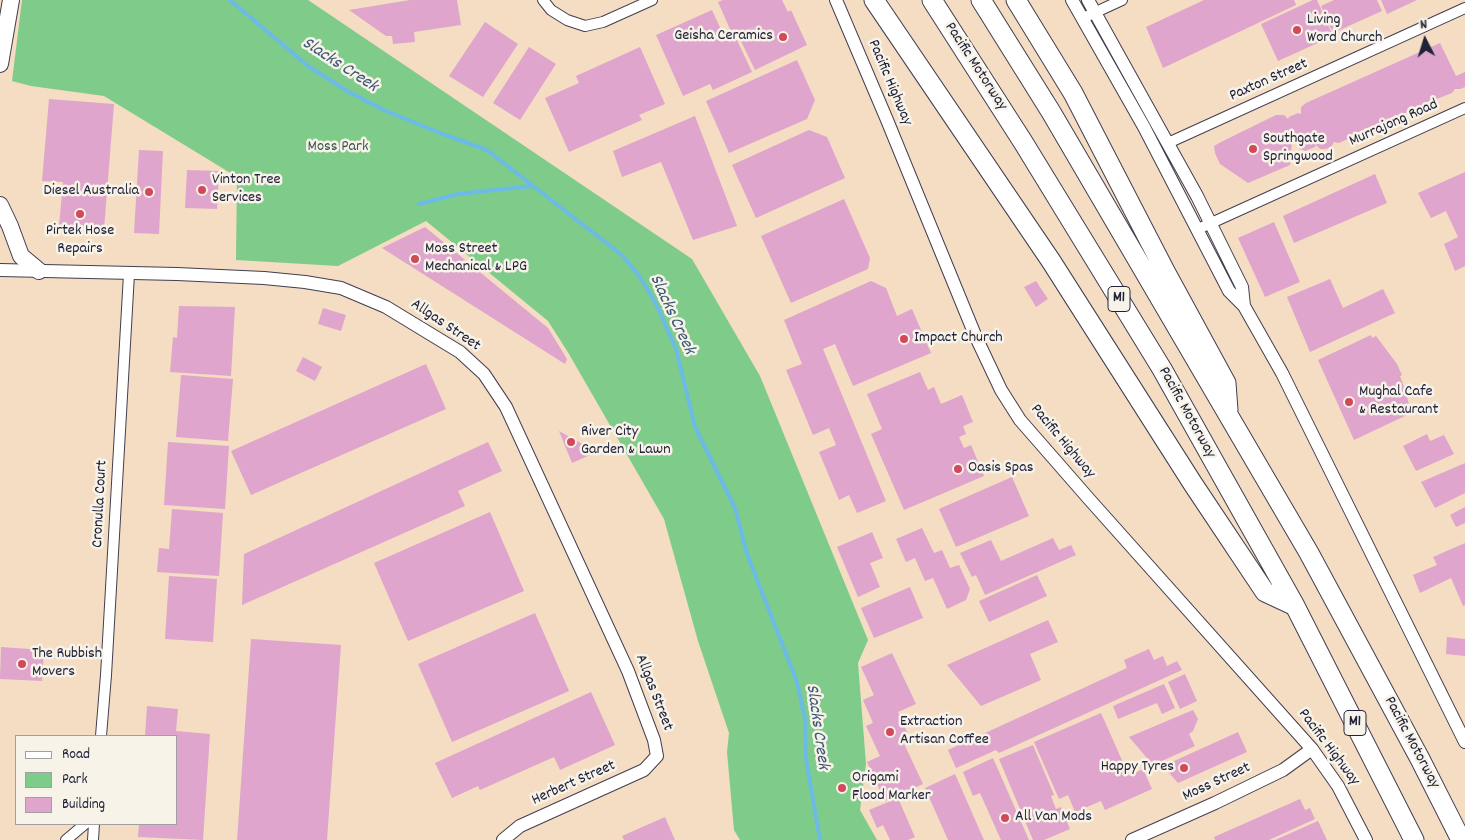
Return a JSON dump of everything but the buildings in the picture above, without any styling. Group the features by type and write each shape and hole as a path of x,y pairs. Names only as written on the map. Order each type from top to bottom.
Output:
{"highway":[{"path":"874,0 1051,261 1193,484 1265,592 1295,606"},
{"name":"Pacific Motorway","path":"932,0 1023,142 1162,369 1295,606 1414,840"},
{"name":"Pacific Motorway","path":"981,0 1051,112 1310,553 1461,840"},
{"path":"1016,0 1072,93 1165,272 1226,383 1229,417"}],"main road":[{"path":"0,64 11,0"},
{"path":"0,205 21,256 39,271"}],"street":[{"path":"543,0 552,10 567,20 585,26 603,22 652,0"},
{"name":"Pacific Highway","path":"836,0 899,147 976,336 1006,398 1020,420 1312,749 1338,786 1366,840"},
{"path":"1072,0 1144,127 1230,291 1244,306 1282,374 1465,742"},
{"path":"1088,0 1168,143 1210,223 1242,287 1244,306"},
{"path":"1083,18 1122,0"},
{"name":"Paxton Street","path":"1168,143 1465,8"},
{"name":"Murrajong Road","path":"1198,229 1465,108"},
{"name":"Allgas Street","path":"0,270 264,278 342,288 381,304 460,352 489,381 506,407 628,671 654,740 657,756"},
{"name":"Cronulla Court","path":"101,735 129,274"},
{"name":"Moss Street","path":"1132,840 1283,770 1312,749"},
{"name":"Herbert Street","path":"503,840 520,826 644,770 657,756"},
{"path":"66,840 84,825"},
{"path":"93,840 94,825"}],"green space":[{"name":"Moss Park","path":"22,0 308,0 692,259 760,376 868,640 858,663 866,764 860,810 877,840 740,840 734,830 727,752 729,733 698,641 664,519 548,321 426,221 338,266 236,260 237,177 104,96 31,86 12,81"}],"waterway":[{"name":"Slacks Creek","path":"230,0 308,66 347,91 386,111 487,150 623,256 642,280 657,306 676,349 695,427 735,508 747,554 797,682 805,719 806,759 820,840"},
{"path":"419,204 458,194 532,186"}],"place":[{"name":"Living Word Church","path":"1297,30"},
{"name":"Geisha Ceramics","path":"783,37"},
{"name":"Southgate Springwood","path":"1253,149"},
{"name":"Vinton Tree Services","path":"202,190"},
{"name":"Diesel Australia","path":"149,192"},
{"name":"Pirtek Hose Repairs","path":"80,214"},
{"name":"Moss Street Mechanical & LPG","path":"415,259"},
{"name":"Impact Church","path":"904,339"},
{"name":"Mughal Cafe & Restaurant","path":"1349,402"},
{"name":"River City Garden & Lawn","path":"571,442"},
{"name":"Oasis Spas","path":"958,469"},
{"name":"The Rubbish Movers","path":"22,664"},
{"name":"Extraction Artisan Coffee","path":"890,732"},
{"name":"Happy Tyres","path":"1184,768"},
{"name":"Origami Flood Marker","path":"842,788"},
{"name":"All Van Mods","path":"1005,818"}]}
